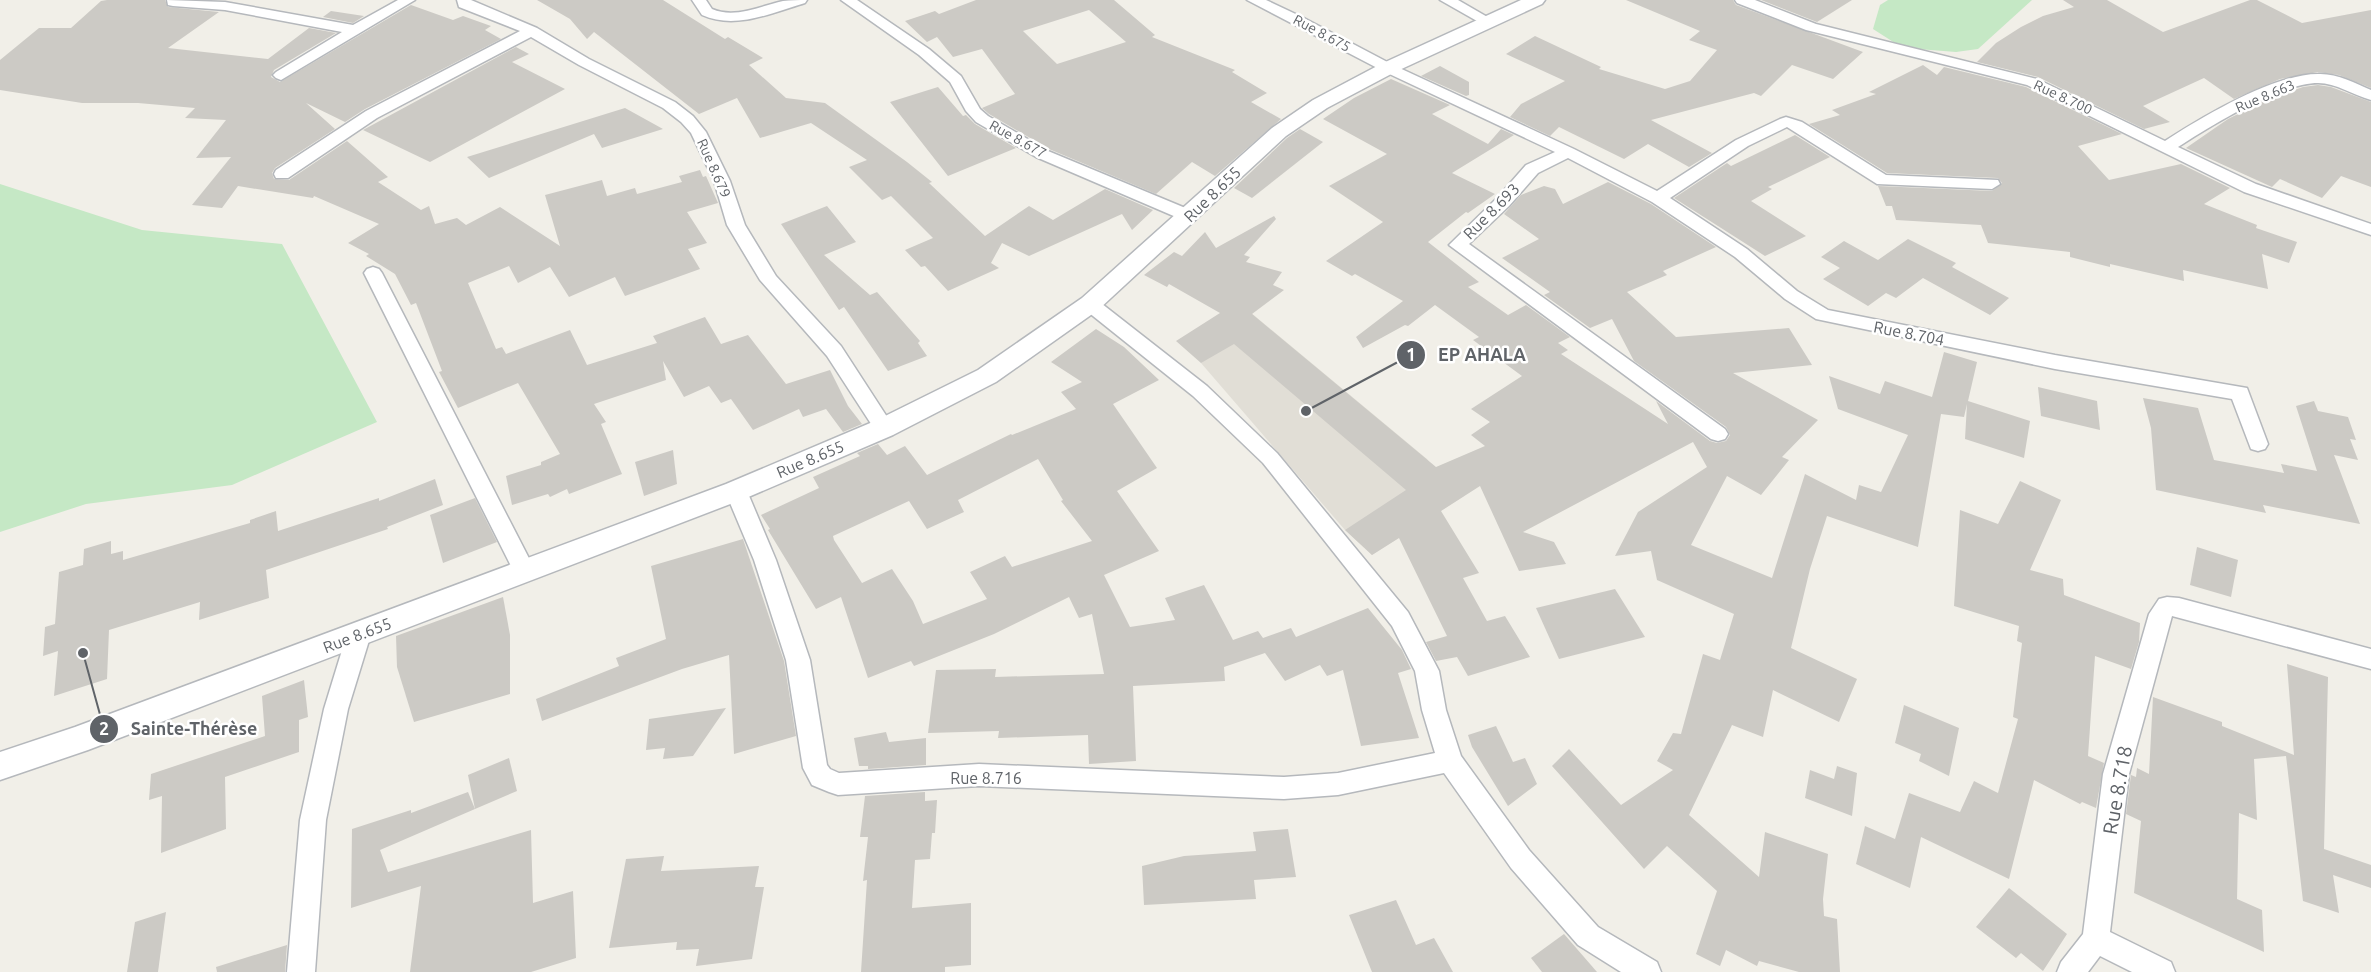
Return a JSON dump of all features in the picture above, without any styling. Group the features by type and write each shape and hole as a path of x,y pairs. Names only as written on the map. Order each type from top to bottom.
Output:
{"street":[{"path":"281,75 408,0"},
{"path":"699,0 707,12 739,17 801,0"},
{"name":"Rue 8.677","path":"848,0 924,52 956,79 974,111 982,119 1042,154 1189,216"},
{"path":"1446,0 1489,22"},
{"name":"Rue 8.655","path":"0,766 76,740 736,491 884,428 987,376 1090,304 1279,132 1320,104 1388,68 1536,0"},
{"name":"Rue 8.700","path":"1742,0 1811,27 2032,82 2250,188 2371,230"},
{"name":"Rue 8.679","path":"458,1 509,20 584,62 669,105 687,118 698,132 722,181 736,225 769,280 834,351 884,428"},
{"name":"Rue 8.675","path":"1264,1 1388,68"},
{"path":"173,2 225,6 355,30"},
{"path":"282,174 319,146 365,119 458,67 532,32"},
{"path":"1388,68 1568,152"},
{"name":"Rue 8.663","path":"2165,148 2212,119 2271,90 2302,81 2316,78 2333,81 2371,95"},
{"path":"1658,198 1742,143 1786,122 1796,125 1883,180 1992,184"},
{"name":"Rue 8.704","path":"1568,152 1658,198 1741,253 1791,295 1823,315 2055,362 2241,393 2258,444"},
{"name":"Rue 8.693","path":"1568,152 1532,169 1503,202 1458,245 1718,434"},
{"path":"374,273 524,570"},
{"path":"1090,304 1200,391 1270,458 1400,620 1427,671 1434,710 1450,761 1520,859 1588,936 1647,972"},
{"name":"Rue 8.716","path":"736,491 765,560 798,660 815,768 821,777 838,784 979,775 1284,788 1338,784 1450,761"},
{"name":"Rue 8.718","path":"2096,939 2116,774 2160,614 2167,606 2179,607 2371,658"},
{"path":"301,972 313,820 336,710 359,634"},
{"path":"2071,972 2096,939 2161,972"}],"shaded area":[{"path":"1238,302 1427,459 1436,471 1464,496 1372,555 1345,530 1201,363"}],"green space":[{"path":"1888,0 2032,0 1978,49 1956,52 1898,45 1873,29 1880,5"},
{"path":"0,184 142,230 282,244 377,422 232,485 86,504 0,532"}],"building":[{"path":"165,0 168,7 219,12 168,48 268,59 309,28 336,33 274,70 271,77 280,82 411,5 453,20 463,16 491,26 485,30 501,39 365,109 345,122 306,103 335,129 275,168 272,173 274,179 289,180 347,141 388,177 378,182 421,210 429,206 435,224 457,218 466,225 500,207 560,246 545,195 602,180 607,196 635,188 637,194 682,182 679,176 700,170 703,177 706,176 718,203 687,212 707,243 688,249 700,269 625,296 615,277 569,297 550,267 518,283 509,266 468,283 496,349 502,347 506,354 570,330 587,365 657,343 653,336 705,317 721,344 748,335 786,384 830,370 848,406 862,424 843,432 826,409 803,417 799,409 753,430 731,399 721,403 709,386 684,397 663,361 666,380 594,404 606,422 601,424 622,474 569,494 567,489 550,497 548,494 512,505 506,476 541,465 541,462 560,454 518,383 458,408 439,372 442,371 416,303 411,305 395,274 366,256 369,254 348,243 379,224 314,196 313,198 238,186 222,208 192,205 231,157 196,158 226,120 185,118 195,108 138,103 82,103 0,90 0,60 39,28 71,28 101,1"},
{"path":"537,0 663,0 725,39 728,37 763,58 749,65 786,98 825,103 907,162 932,182 929,183 985,236 1029,206 1053,220 1105,189 1153,210 1132,230 1122,214 1029,256 1002,243 991,263 999,268 948,291 925,266 921,267 905,250 933,238 891,196 882,200 849,167 867,160 811,123 760,138 737,98 699,114 594,32 587,39 570,19"},
{"path":"976,0 1114,0 1155,35 1152,37 1235,70 1232,72 1267,93 1251,102 1281,119 1215,176 1192,162 1156,194 1049,149 989,114 982,108 1015,94 982,49 953,57 937,37 927,42 905,21 935,11 939,14","holes":["1089,10 1126,42 1057,64 1023,31"]},
{"path":"1626,0 1733,0 1736,5 1863,52 1833,79 1792,65 1761,96 1754,93 1651,120 1712,153 1689,167 1648,144 1624,159 1559,127 1550,136 1510,117 1521,104 1565,81 1506,54 1535,36 1601,67 1599,69 1665,89 1690,81 1717,50 1689,40 1700,31"},
{"path":"1761,0 1852,0 1817,22"},
{"path":"2063,0 2107,0 2163,32 2250,0 2257,0 2302,23 2371,10 2371,88 2339,75 2318,72 2280,79 2234,99 2204,78 2143,106 2170,122 2144,129 2038,77 1977,62 1996,43 2021,27 2043,16 2074,7"},
{"path":"331,11 364,16 353,23 323,17"},
{"path":"516,47 529,54 512,62 565,89 430,162 363,130"},
{"path":"1923,65 1937,75 1944,67 2026,87 2122,134 2078,146 2109,180 2181,164 2230,188 2204,204 2257,225 2256,228 2297,242 2289,263 2262,254 2268,289 2183,270 2184,281 2070,257 2070,252 1988,243 1981,225 1896,220 1892,206 1886,206 1878,186 1992,191 2002,183 1998,178 1887,173 1809,124 1840,115 1832,110 1876,94 1869,92"},
{"path":"1440,66 1469,82 1469,95 1466,96 1421,76"},
{"path":"1391,79 1450,105 1432,114 1488,144 1501,129 1514,135 1452,173 1495,194 1468,213 1466,212 1428,242 1479,282 1468,287 1508,315 1526,305 1570,337 1558,343 1568,350 1561,354 1668,424 1656,401 1710,441 1717,443 1726,441 1730,435 1726,427 1634,361 1612,319 1590,328 1544,295 1550,292 1502,258 1539,239 1504,214 1521,195 1544,186 1555,189 1563,204 1608,182 1651,204 1716,247 1663,271 1667,275 1627,292 1676,337 1789,328 1812,365 1733,373 1818,420 1782,457 1789,460 1761,495 1727,476 1691,545 1772,578 1805,474 1856,500 1859,485 1881,492 1908,435 1838,409 1829,376 1880,394 1885,381 1932,397 1944,352 1977,362 1968,401 2030,421 2024,458 1965,439 1967,404 1964,417 1941,414 1918,547 1827,516 1810,569 1791,648 1857,679 1839,722 1773,690 1763,737 1732,725 1689,815 1759,877 1765,832 1828,854 1823,899 1824,916 1837,919 1840,972 1799,972 1759,961 1757,966 1726,950 1720,966 1696,954 1717,891 1667,846 1644,869 1552,766 1569,749 1621,805 1673,770 1657,761 1673,733 1681,734 1703,654 1720,660 1734,614 1657,580 1651,551 1615,556 1638,512 1707,467 1693,442 1523,532 1554,542 1566,564 1519,571 1480,486 1441,511 1479,573 1463,578 1487,621 1505,616 1530,657 1468,676 1457,657 1436,661 1426,642 1447,636 1399,538 1372,555 1345,530 1406,490 1234,344 1201,363 1176,341 1220,313 1169,284 1167,287 1144,275 1174,252 1182,256 1205,232 1216,248 1274,216 1276,219 1244,255 1250,257 1246,262 1282,272 1273,285 1284,290 1252,314 1436,467 1485,446 1471,435 1490,422 1471,409 1522,376 1473,340 1479,337 1435,305 1408,326 1405,325 1363,348 1356,337 1403,301 1355,274 1352,276 1326,261 1383,222 1329,186 1387,154 1323,119 1354,98"},
{"path":"2318,85 2331,87 2371,102 2371,187 2341,176 2322,198 2280,179 2272,187 2186,148 2228,119 2266,100 2303,87"},
{"path":"938,87 963,116 966,115 975,124 1016,148 948,176 890,102"},
{"path":"625,108 663,129 602,148 594,134 489,178 467,157"},
{"path":"1300,129 1323,142 1252,198 1234,188 1287,138"},
{"path":"1795,135 1830,157 1768,187 1772,189 1751,201 1806,236 1765,256 1674,198 1727,163 1731,166"},
{"path":"827,206 856,242 824,255 870,295 877,292 920,341 918,343 927,356 888,371 844,307 839,310 781,224"},
{"path":"1908,239 1956,263 1952,267 2009,298 1990,315 1923,278 1896,298 1886,293 1868,306 1823,279 1840,268 1821,257 1844,241 1878,260"},
{"path":"1096,329 1124,347 1159,380 1113,404 1157,468 1117,491 1159,551 1104,575 1130,627 1175,620 1165,598 1204,585 1233,640 1258,631 1263,638 1291,628 1296,637 1368,608 1402,650 1411,669 1398,673 1419,738 1361,746 1343,670 1327,676 1320,665 1285,681 1265,653 1224,667 1225,681 1133,686 1136,761 1089,764 1088,735 998,738 999,731 928,733 936,670 996,669 995,677 1104,674 1092,614 1079,618 1069,597 994,634 914,666 911,661 868,678 841,597 816,609 761,515 819,488 813,477 860,456 857,453 878,444 887,455 905,446 927,475 1011,434 1076,409 1061,392 1082,382 1051,362","holes":["1038,459 1063,500 1061,501 1092,541 1012,567 1005,556 970,572 987,599 923,624 913,601 892,569 862,583 833,536 909,501 927,529 964,512 958,500"]},
{"path":"2038,387 2097,401 2100,430 2041,416"},
{"path":"2143,398 2198,408 2214,460 2284,473 2281,464 2317,471 2296,406 2314,401 2318,411 2348,417 2356,440 2350,439 2358,460 2334,455 2360,524 2263,505 2266,513 2156,490 2151,428"},
{"path":"673,450 677,484 644,496 635,462"},
{"path":"435,479 443,505 387,527 388,529 266,570 269,598 199,620 200,602 109,630 107,679 54,696 58,651 43,656 45,627 55,624 59,572 83,565 84,549 111,541 111,554 123,551 123,560 250,523 250,520 276,511 278,531 379,498 379,501"},
{"path":"2020,481 2061,500 2030,570 2063,579 2064,595 2140,623 2139,642 2131,669 2095,656 2088,756 2104,763 2096,808 2082,802 2080,804 2034,780 2009,879 1921,837 1910,888 1856,864 1865,826 1895,839 1909,793 1960,812 1974,781 1998,793 2018,719 2013,717 2022,643 2017,641 2019,626 1954,606 1960,510 1998,524"},
{"path":"475,498 497,542 443,563 430,515"},
{"path":"743,539 784,661 796,736 734,754 729,655 682,669 542,721 536,699 619,666 616,658 666,639 651,566"},
{"path":"2197,547 2238,560 2231,597 2190,585"},
{"path":"1615,589 1645,637 1559,659 1536,608"},
{"path":"503,597 510,635 510,694 414,722 397,667 396,636"},
{"path":"2287,664 2328,677 2324,849 2371,865 2371,888 2333,875 2339,913 2303,901 2286,756 2254,759 2257,820 2239,813 2237,899 2262,910 2264,952 2134,893 2141,821 2126,814 2131,775 2136,777 2137,768 2149,774 2153,697 2222,722 2222,726 2294,755"},
{"path":"304,680 308,717 299,720 299,752 225,777 226,829 161,853 162,796 149,800 151,774 265,736 262,696"},
{"path":"1904,705 1959,728 1949,776 1919,761 1921,754 1895,743"},
{"path":"726,708 693,756 663,759 665,748 646,750 649,719"},
{"path":"1496,726 1513,762 1525,758 1537,784 1508,806 1472,747 1468,735"},
{"path":"886,732 889,742 926,738 926,765 868,769 868,766 859,766 854,738"},
{"path":"509,758 517,791 475,809 468,775"},
{"path":"1837,766 1857,773 1852,816 1805,798 1810,770 1834,779"},
{"path":"468,792 475,809 380,850 388,872 531,830 533,903 573,891 576,958 531,972 410,972 421,886 351,908 352,829 411,810 411,813"},
{"path":"925,792 925,801 937,800 935,833 932,833 930,859 915,860 912,908 971,903 971,965 945,967 945,972 861,972 867,880 863,881 868,837 860,837 865,796"},
{"path":"1288,829 1296,877 1254,880 1256,899 1144,905 1142,866 1184,856 1256,851 1253,832"},
{"path":"664,856 661,871 759,866 755,887 764,887 752,959 696,966 699,949 676,950 677,942 609,948 626,859"},
{"path":"2009,888 2067,934 2043,971 2021,953 2016,958 1976,927"},
{"path":"1396,900 1416,945 1434,938 1453,972 1372,972 1349,915"},
{"path":"166,912 158,972 127,972 135,922"},
{"path":"1564,934 1597,972 1542,972 1531,958"},
{"path":"287,945 285,972 217,972 216,967"}],"place":[{"name":"EP AHALA","path":"1306,411"},
{"name":"Sainte-Thérèse","path":"83,653"}]}
